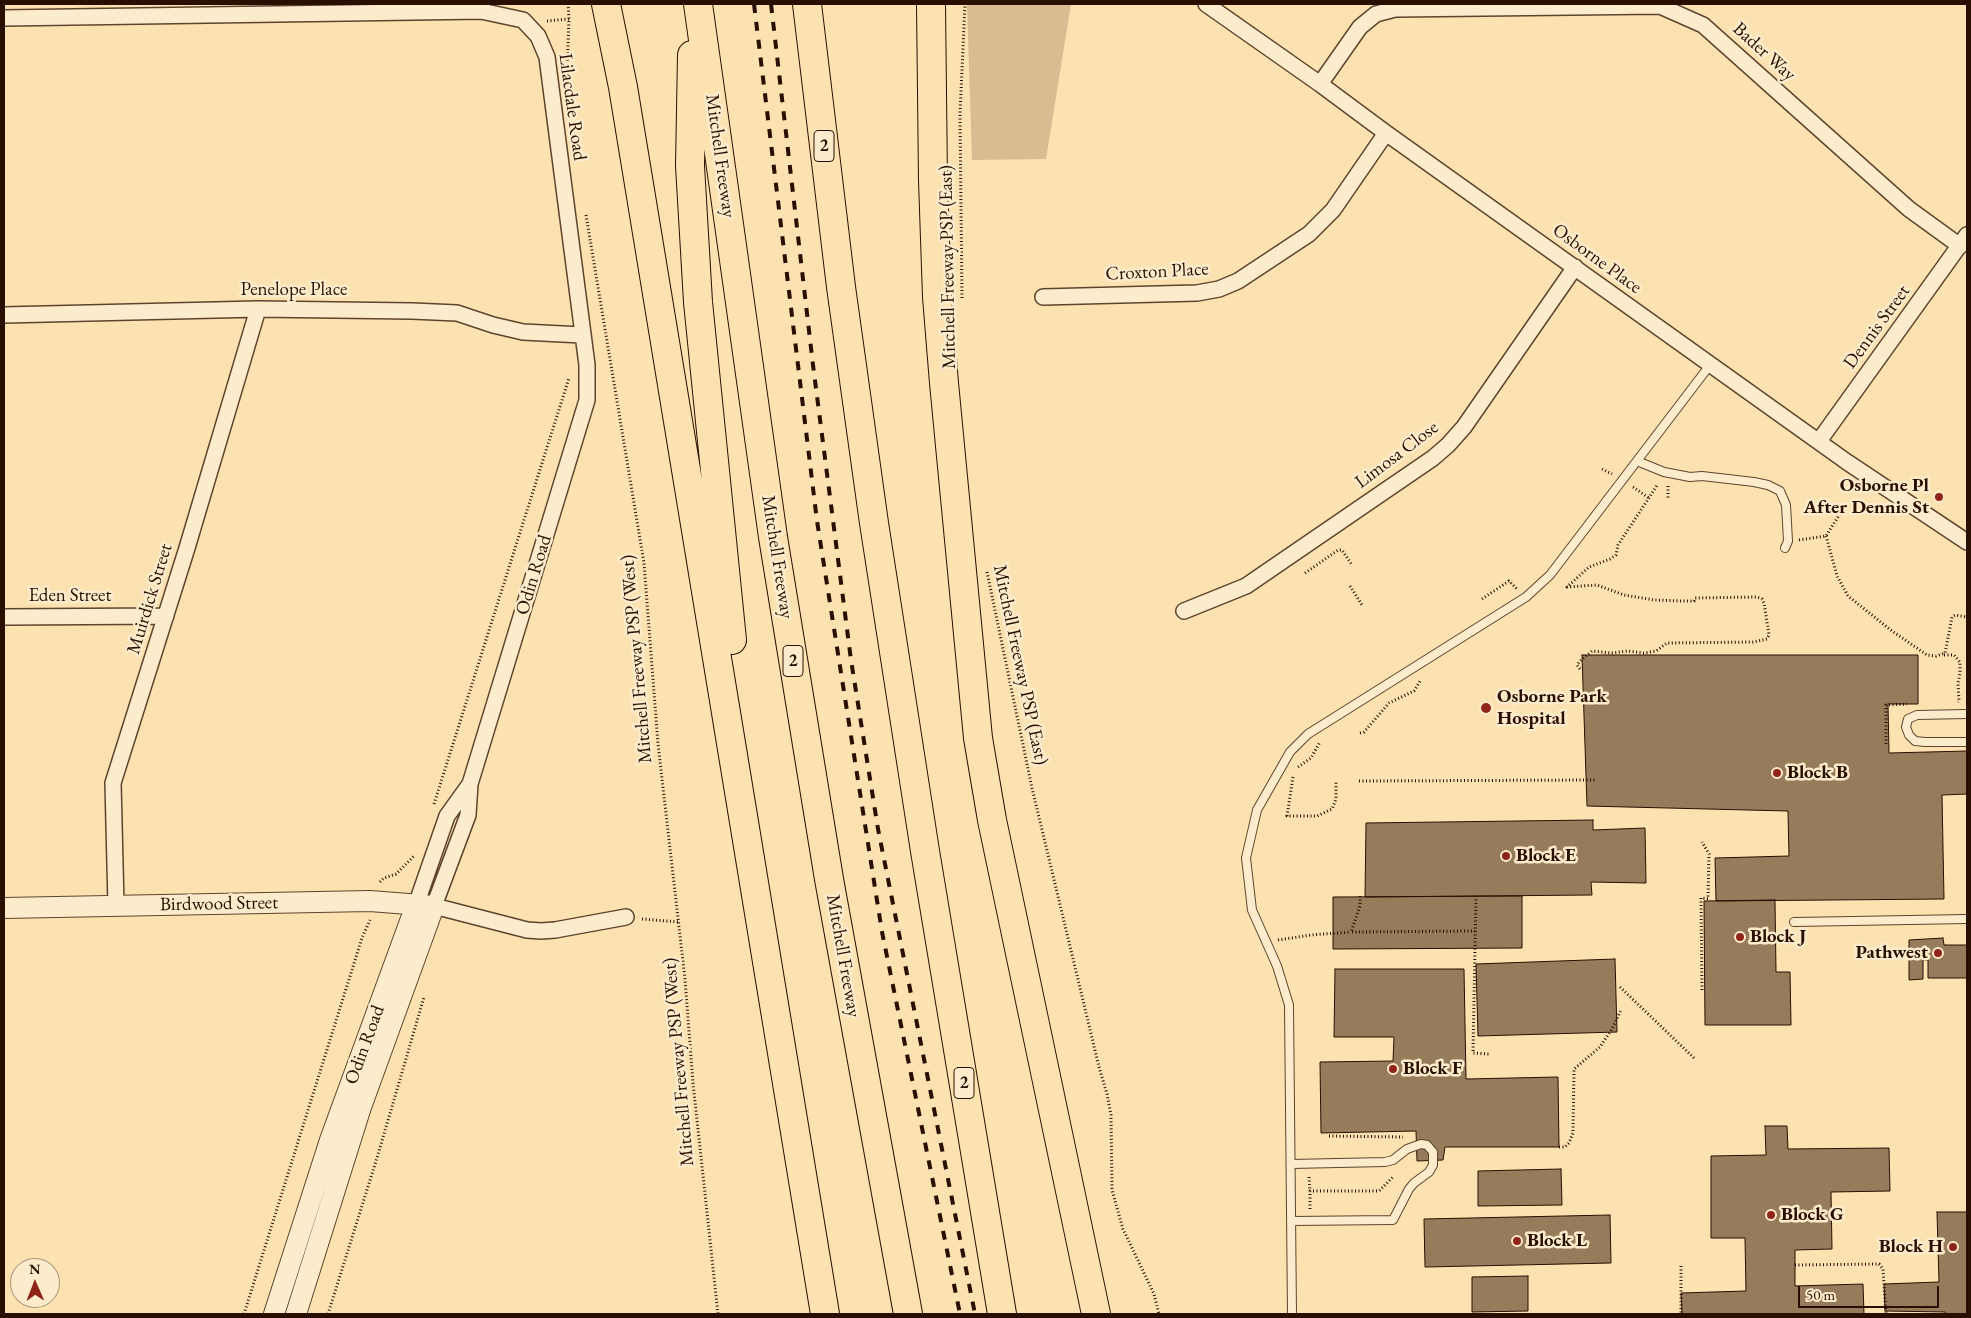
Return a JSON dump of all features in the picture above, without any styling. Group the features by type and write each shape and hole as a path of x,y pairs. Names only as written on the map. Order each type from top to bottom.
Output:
{"highway":[{"path":"606,4 626,106 825,1314"},
{"path":"693,4 690,166 698,302 758,900"},
{"name":"Mitchell Freeway","path":"698,4 773,537 829,879 908,1314"},
{"name":"2","path":"807,4 839,268 874,523 925,852 1002,1314"},
{"path":"931,4 933,181 938,297 944,383 978,738 994,830 1096,1314"}],"street":[{"name":"Osborne Place","path":"1206,4 1847,462 1967,542"},
{"name":"Bader Way","path":"1320,84 1360,27 1376,14 1395,9 1660,6 1703,25 1909,209 1963,240"},
{"name":"Lilacdale Road","path":"4,18 481,11 522,20 538,36 547,57 587,365"},
{"name":"Croxton Place","path":"1044,297 1197,293 1219,289 1238,281 1309,234 1333,210 1386,133"},
{"name":"Dennis Street","path":"1819,441 1963,240"},
{"name":"Limosa Close","path":"1184,611 1246,586 1433,458 1448,445 1464,427 1575,267"},
{"name":"Penelope Place","path":"4,315 258,310 412,310 457,314 524,332 582,335"},
{"name":"Muirdick Street","path":"116,905 113,783 166,616 258,310"},
{"name":"Odin Road","path":"296,1314 425,905 446,816 470,784 587,400 587,365"},
{"name":"Eden Street","path":"4,617 166,616"},
{"name":"Birdwood Street","path":"4,908 370,901 425,905"},
{"name":"Odin Road","path":"274,1314 330,1140 425,905"},
{"path":"425,905 527,930 541,931 626,917"}],"lane":[{"path":"1292,1314 1289,1005 1277,966 1252,910 1246,858 1257,810 1290,752 1308,734 1526,597 1550,576 1710,365"},
{"path":"1637,461 1664,472 1690,477 1711,477 1754,482 1768,485 1780,491 1786,505 1786,545"},
{"path":"1967,714 1917,715 1908,719 1906,727 1909,736 1915,741 1967,742"},
{"path":"1794,922 1967,919"},
{"path":"1291,1164 1385,1162 1393,1160 1407,1149 1421,1144 1427,1145 1433,1152 1432,1165 1429,1172 1409,1189 1393,1220 1291,1221"}],"path":[{"path":"567,80 568,4"},
{"name":"Mitchell Freeway PSP (East)","path":"962,300 960,114 965,4"},
{"name":"Mitchell Freeway PSP (West)","path":"586,211 644,563 658,744 718,1314"},
{"path":"433,809 572,371"},
{"path":"1602,469 1614,475"},
{"path":"1580,669 1577,665 1592,651 1644,653 1656,651 1667,643 1746,642 1761,640 1769,635 1764,604 1762,599 1757,597 1695,598 1694,601 1654,600 1624,595 1598,585 1567,587 1589,567 1616,555 1618,545 1659,483"},
{"path":"1630,485 1649,498"},
{"path":"1668,486 1668,498"},
{"path":"1786,545 1826,536 1843,509"},
{"path":"1826,536 1834,570 1848,596 1885,626 1926,655 1954,655 1960,662 1958,683 1960,701"},
{"path":"1305,573 1338,550 1342,550 1352,565"},
{"name":"Mitchell Freeway PSP (East)","path":"986,568 1032,788 1107,1094 1111,1115 1112,1190 1123,1229 1154,1294 1159,1314"},
{"path":"1482,599 1509,581 1518,589"},
{"path":"1350,586 1362,605"},
{"path":"1943,655 1952,617 1955,615 1967,617"},
{"path":"1360,733 1364,732 1389,703 1414,691 1418,682 1425,676"},
{"path":"1323,738 1311,758 1303,762 1294,773 1287,816 1317,816 1332,809 1336,799 1336,781"},
{"path":"1359,780 1595,780"},
{"path":"1702,842 1709,854 1708,899 1701,898 1702,990"},
{"path":"380,882 384,878 396,874 417,852"},
{"path":"1351,932 1360,906 1360,896"},
{"path":"1476,896 1473,1053 1489,1054"},
{"path":"626,917 678,922"},
{"path":"244,1314 362,938 370,919"},
{"path":"1266,942 1311,935 1351,932 1475,931"},
{"path":"1620,987 1694,1058"},
{"path":"328,1314 377,1158 426,990"},
{"path":"1559,1147 1565,1147 1570,1143 1573,1132 1574,1068 1600,1047 1612,1029 1621,1010"},
{"path":"1329,1136 1402,1136 1407,1140"},
{"path":"1309,1172 1310,1209"},
{"path":"1310,1191 1379,1191 1394,1176"},
{"path":"1795,1265 1879,1264 1883,1269 1886,1314"},
{"path":"1681,1266 1681,1314"}],"shaded area":[{"path":"967,4 1071,4 1046,159 972,160"}],"building":[{"name":"Block B","path":"1582,655 1918,655 1918,704 1888,704 1889,753 1967,751 1967,794 1942,795 1944,899 1716,901 1715,858 1789,856 1788,811 1587,806"},
{"name":"Block E","path":"1593,820 1593,830 1645,828 1646,883 1591,882 1592,895 1365,897 1366,823"},
{"path":"1522,896 1522,948 1333,949 1333,897"},
{"name":"Block J","path":"1775,900 1776,972 1790,972 1791,1025 1705,1025 1704,901"},
{"name":"Pathwest","path":"1943,938 1944,945 1967,945 1967,978 1928,978 1928,960 1923,960 1923,979 1909,980 1909,940"},
{"path":"1615,959 1617,1032 1478,1036 1476,964"},
{"name":"Block F","path":"1335,969 1464,969 1466,1079 1558,1077 1559,1147 1445,1147 1443,1160 1417,1161 1416,1131 1321,1133 1320,1062 1393,1061 1394,1037 1334,1037"},
{"name":"Block G","path":"1765,1126 1787,1126 1788,1149 1889,1148 1890,1191 1831,1192 1832,1249 1795,1250 1795,1286 1863,1284 1864,1314 1682,1314 1681,1293 1746,1291 1745,1238 1711,1238 1711,1156 1766,1155"},
{"name":"Block L","path":"1561,1169 1562,1205 1478,1206 1478,1171"},
{"name":"Block H","path":"1937,1212 1967,1212 1967,1314 1885,1311 1884,1284 1939,1282"},
{"name":"Block L","path":"1610,1215 1611,1263 1425,1267 1424,1219"},
{"name":"Block L","path":"1528,1276 1528,1311 1472,1312 1472,1277"}],"railway":[{"path":"754,4 817,521 882,932 960,1314"},
{"path":"771,4 813,365 851,660 878,829 975,1314"}],"place":[{"name":"Osborne Pl After Dennis St","path":"1939,497"},
{"name":"Osborne Park Hospital","path":"1486,708"},
{"name":"Block B","path":"1777,773"},
{"name":"Block E","path":"1506,856"},
{"name":"Block J","path":"1740,937"},
{"name":"Pathwest","path":"1938,953"},
{"name":"Block F","path":"1393,1069"},
{"name":"Block G","path":"1771,1215"},
{"name":"Block L","path":"1517,1241"},
{"name":"Block H","path":"1953,1247"}]}
